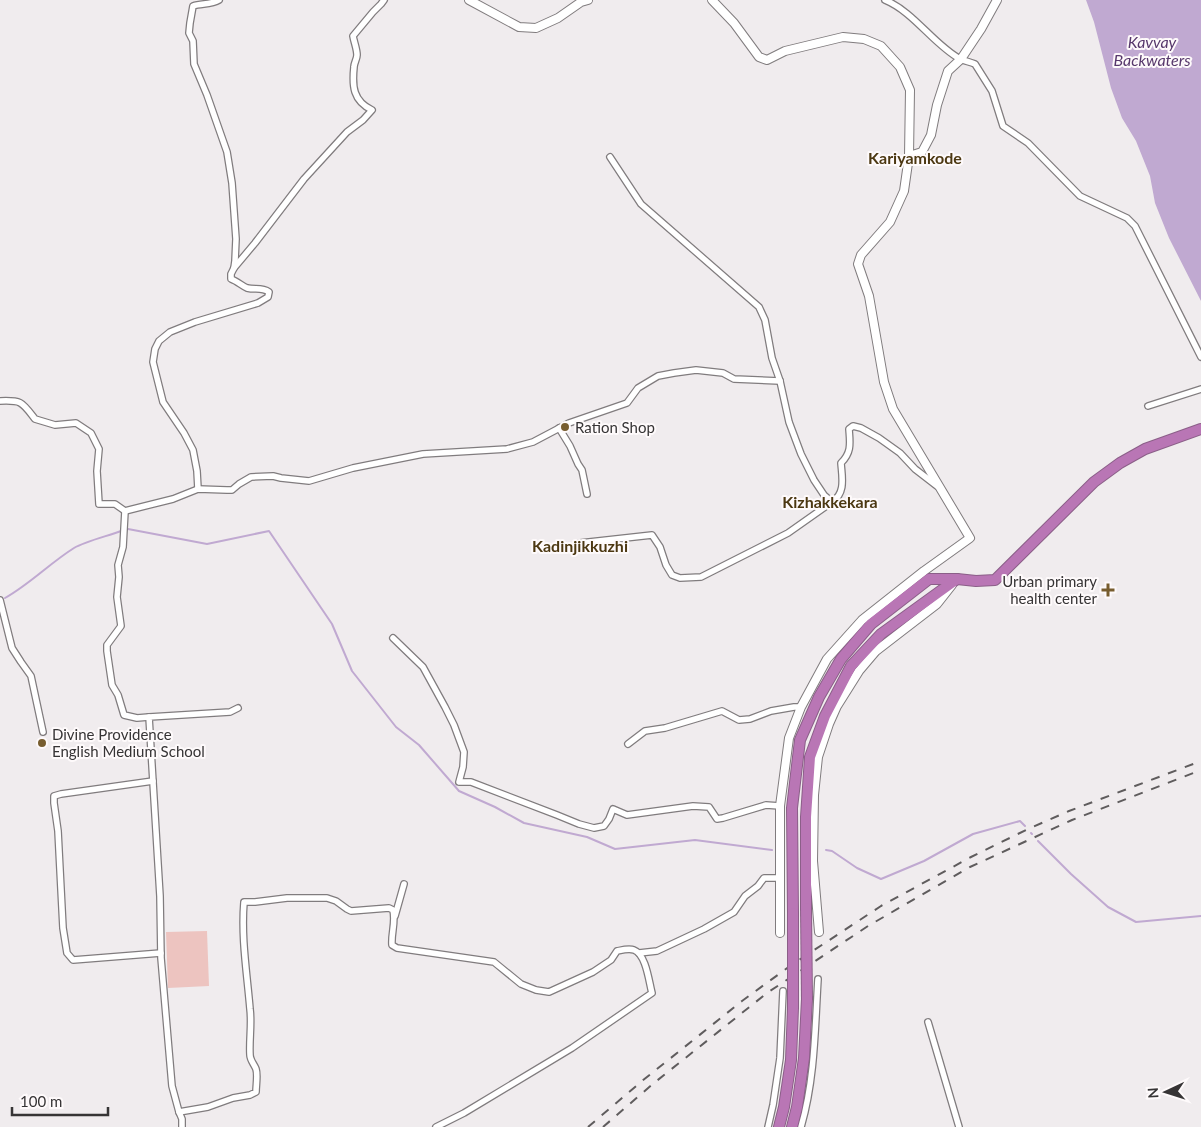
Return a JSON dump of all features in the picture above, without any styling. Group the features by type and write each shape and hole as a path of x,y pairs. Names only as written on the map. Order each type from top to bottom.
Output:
{"highway":[{"path":"779,1127 791,1060 793,1008 792,808 800,740 819,697 841,659 871,624 929,579 995,580 1094,482 1120,463 1144,449 1201,429"},
{"path":"792,1127 804,1058 807,1000 806,817 810,757 825,716 851,666 881,634 957,579"}],"street":[{"path":"219,0 213,3 193,6 189,33 194,41 194,64 227,152 235,215 234,268"},
{"path":"198,489 197,471 192,450 184,433 162,402 153,362 155,349 159,342 170,332 268,297 269,292 264,289 246,287 231,279 231,274 304,179 347,132 363,120 372,110 364,106 355,95 353,80 357,56 353,36 384,0"},
{"path":"469,0 519,27 536,28 558,18 588,0"},
{"path":"712,0 734,23 758,57 767,60 786,51 843,37 864,39 881,46 900,67 910,90 909,156 904,191 890,222 861,255 858,264 869,296 884,382 893,409 970,538 924,571 862,620 827,659 801,707 789,738 780,806 780,934"},
{"path":"885,0 895,4 961,59 975,64 992,91 1003,126 1028,143 1080,196 1127,218 1135,226 1201,356"},
{"path":"909,156 922,152 931,135 937,105 948,71 961,59 997,0"},
{"path":"610,156 641,204 759,307 780,381 789,422 801,454 814,480 824,495 832,502"},
{"path":"125,511 173,499 198,489 232,490 251,477 273,476 309,482 353,468 423,454 508,449 533,442 569,422 627,403 638,388 658,376 696,370 722,373 734,378 780,381"},
{"path":"1148,406 1201,389"},
{"path":"0,401 15,400 24,405 35,420 55,425 76,423 91,433 99,449 97,471 99,504 116,504 125,511"},
{"path":"580,543 652,535 660,547 666,565 672,575 680,578 702,577 788,533 839,496 843,484 841,463 850,452 849,429 853,426 861,428 879,438 900,453 915,469 939,487"},
{"path":"559,428 582,470 587,494"},
{"path":"125,511 125,534 118,565 117,597 121,626 107,645 112,684 124,714 137,718 230,712 238,708"},
{"path":"819,932 813,861 814,795 818,757 829,724 859,671 876,651 937,604 957,579"},
{"path":"0,600 12,648 31,676 44,732"},
{"path":"393,638 423,667 454,725 464,752 459,782 471,782 579,824 594,828 604,826 609,820 613,809 627,815 692,806 709,807 717,819 766,805 780,806"},
{"path":"628,744 644,731 665,728 722,712 739,720 771,711 801,707"},
{"path":"149,717 160,896 161,953 172,1086 182,1120 182,1127"},
{"path":"153,781 61,794 54,796 54,803 58,830 63,928 67,953 73,960 161,953"},
{"path":"404,884 394,916 392,945 397,948 494,962 521,984 536,990 549,992 593,972 611,960 618,951 632,949 643,954 657,951 704,929 734,912 745,896 758,886 764,878 779,878"},
{"path":"179,1112 208,1107 256,1092 256,1069 250,1058 249,1044 251,1012 242,920 244,902 288,898 327,898 351,910 388,908 393,910 394,916"},
{"path":"436,1127 464,1113 572,1048 652,994 643,954"},
{"path":"801,1127 805,1116 811,1073 818,979"},
{"path":"768,1127 780,1058 782,991"},
{"path":"928,1022 959,1127"}],"shaded area":[{"path":"207,931 209,986 168,988 166,932"}],"water":[{"name":"Kavvay Backwaters","path":"1086,0 1201,0 1201,301 1169,238 1155,203 1150,176 1136,141 1122,118 1111,88 1094,22"}],"waterway":[{"path":"128,529 207,544 269,531 332,624 352,671 396,727 419,745 459,791 495,807 524,823 587,837 615,849 695,840 772,850"},
{"path":"5,598 79,545 121,531"},
{"path":"826,850 832,851 857,868 881,879 924,861 973,834 1020,821 1025,826"},
{"path":"1038,841 1108,907 1136,922 1201,916"}],"railway":[{"path":"588,1127 742,1001 790,966 881,906 971,857 1028,829 1069,811 1201,761"},
{"path":"603,1127 654,1083 767,993 868,926 970,867 1072,820 1201,770"}],"place":[{"name":"Ration Shop","path":"565,427"},
{"name":"Urban primary health center","path":"1108,590"},
{"name":"Divine Providence English Medium School","path":"42,743"}],"district":[{"name":"Kariyamkode","path":"915,157"},
{"name":"Kizhakkekara","path":"830,501"},
{"name":"Kadinjikkuzhi","path":"580,545"}]}
